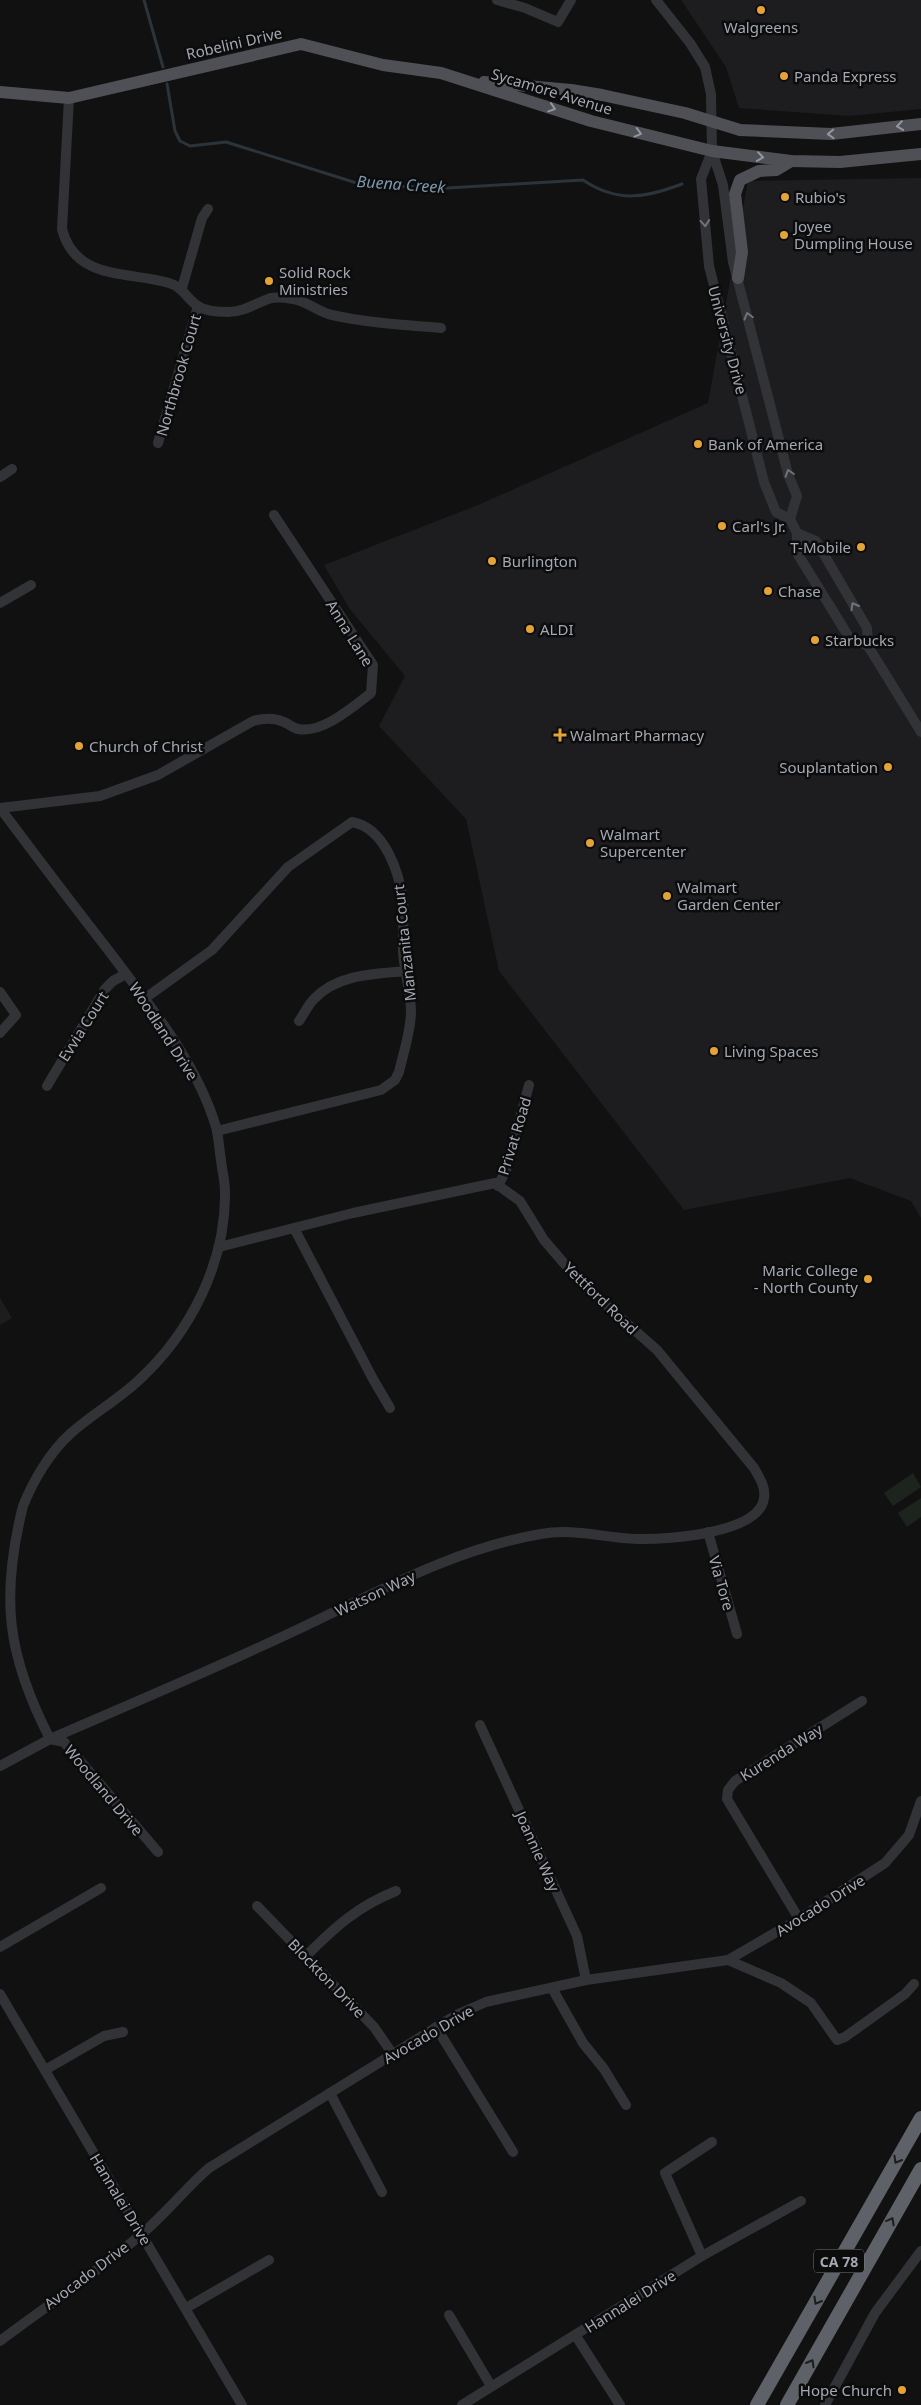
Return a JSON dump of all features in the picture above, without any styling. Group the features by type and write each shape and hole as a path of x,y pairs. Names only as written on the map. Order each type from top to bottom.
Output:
{"highway":[{"name":"CA 78","path":"758,2405 921,2118"},
{"name":"CA 78","path":"787,2405 921,2169"}],"main road":[{"name":"Robelini Drive","path":"0,92 69,98 301,44 383,65 441,73 474,82"},
{"name":"Sycamore Avenue","path":"474,82 570,90 602,95 712,121 740,130 831,134 921,124"},
{"name":"Sycamore Avenue","path":"474,82 498,92 591,121 712,151 791,161 840,162 921,154"},
{"path":"738,278 742,252 735,194 740,180 759,171 776,170 791,161"}],"street":[{"path":"497,0 525,8 558,22 571,0"},
{"name":"University Drive","path":"656,0 690,43 705,67 712,94 712,151 723,185 738,278 788,474 798,496 790,519"},
{"path":"69,98 62,229 69,249 85,262 101,271 169,283 182,288 198,306 229,312 246,309 272,298 296,299 328,315 363,322 441,328"},
{"name":"University Drive","path":"712,151 701,178 709,266 764,482 776,512 790,519 797,533 797,554 849,638 868,646"},
{"path":"182,288 202,218 208,209"},
{"name":"Northbrook Court","path":"158,444 198,306"},
{"path":"0,477 12,469"},
{"name":"Anna Lane","path":"0,808 100,796 158,775 253,720 266,718 284,721 297,729 312,728 340,717 371,693 373,665 274,514"},
{"name":"University Drive","path":"797,533 816,541 867,628 868,646 921,732"},
{"path":"0,603 30,585"},
{"name":"Woodland Drive","path":"0,808 126,974 181,1052 202,1088 217,1131 225,1192 219,1247 215,1264 200,1300 177,1338 140,1380 71,1433 61,1444 31,1487 12,1532 4,1566 4,1618 13,1659 26,1691 50,1739 64,1742 158,1852"},
{"name":"Manzanita Court","path":"144,999 212,950 288,867 352,822 363,824 372,831 388,853 397,873 403,902 403,952 411,1013 399,1072 395,1080 381,1090 217,1131"},
{"path":"298,1021 315,998 339,982 356,976 406,971"},
{"name":"Evvia Court","path":"47,1086 105,989 113,981 126,974"},
{"path":"0,992 16,1015 0,1033"},
{"name":"Privat Road","path":"498,1186 506,1170 530,1085"},
{"path":"219,1247 468,1188 495,1183 498,1186"},
{"name":"Yettford Road","path":"498,1186 520,1201 544,1240 580,1282 657,1350 754,1468 762,1482 764,1499"},
{"path":"294,1228 390,1408"},
{"name":"Watson Way","path":"0,1766 50,1739 465,1552 556,1531 637,1539 686,1536 708,1532 741,1522 757,1512 764,1499"},
{"name":"Via Tore","path":"708,1532 737,1634"},
{"name":"Kurenda Way","path":"799,1919 728,1799 728,1790 735,1781 862,1701"},
{"name":"Joannie Way","path":"480,1725 577,1936 586,1980"},
{"name":"Avocado Drive","path":"0,2341 142,2234 166,2212 189,2185 209,2168 456,2015 486,2002 586,1980 728,1960 799,1919 885,1863 909,1835 921,1801"},
{"path":"0,1947 101,1888"},
{"path":"306,1956 341,1922 372,1901 396,1891"},
{"name":"Blockton Drive","path":"257,1906 374,2027 392,2054"},
{"path":"728,1960 781,1983 810,2003 837,2040 846,2037 905,1994 914,1984"},
{"path":"552,1988 583,2043 604,2069 626,2105"},
{"name":"Hannalei Drive","path":"0,1994 242,2405"},
{"path":"436,2027 513,2152"},
{"path":"45,2070 104,2036 123,2032"},
{"path":"330,2093 382,2192"},
{"path":"702,2256 665,2173 712,2142"},
{"name":"Hannalei Drive","path":"462,2405 576,2336 702,2256 801,2201"},
{"path":"825,2405 875,2313 921,2250"},
{"path":"186,2308 269,2260"},
{"path":"449,2315 491,2386"},
{"path":"576,2336 620,2405"}],"shaded area":[{"path":"681,0 921,0 921,109 849,116 739,108 726,67"},
{"path":"921,178 921,1218 911,1201 850,1178 684,1210 499,971 466,819 379,726 405,676 349,608 324,565 478,505 708,403 748,181"},
{"path":"0,1298 12,1318 0,1325"},
{"path":"913,1473 921,1487 893,1506 884,1493"},
{"path":"921,1498 921,1517 907,1527 898,1513"}],"waterway":[{"name":"Buena Creek","path":"144,0 163,67"},
{"name":"Buena Creek","path":"167,84 175,131 180,141 190,146 226,142 363,185 448,188 583,180 608,192 631,196 656,193 682,184"}],"place":[{"name":"Walgreens","path":"761,10"},
{"name":"Panda Express","path":"784,76"},
{"name":"Rubio's","path":"785,197"},
{"name":"Joyee Dumpling House","path":"784,235"},
{"name":"Solid Rock Ministries","path":"269,281"},
{"name":"Bank of America","path":"698,444"},
{"name":"Carl's Jr.","path":"722,526"},
{"name":"T-Mobile","path":"861,547"},
{"name":"Burlington","path":"492,561"},
{"name":"Chase","path":"768,591"},
{"name":"ALDI","path":"530,629"},
{"name":"Starbucks","path":"815,640"},
{"name":"Walmart Pharmacy","path":"560,735"},
{"name":"Church of Christ","path":"79,746"},
{"name":"Souplantation","path":"888,767"},
{"name":"Walmart Supercenter","path":"590,843"},
{"name":"Walmart Garden Center","path":"667,896"},
{"name":"Living Spaces","path":"714,1051"},
{"name":"Maric College - North County","path":"868,1279"},
{"name":"Hope Church","path":"902,2390"}]}
